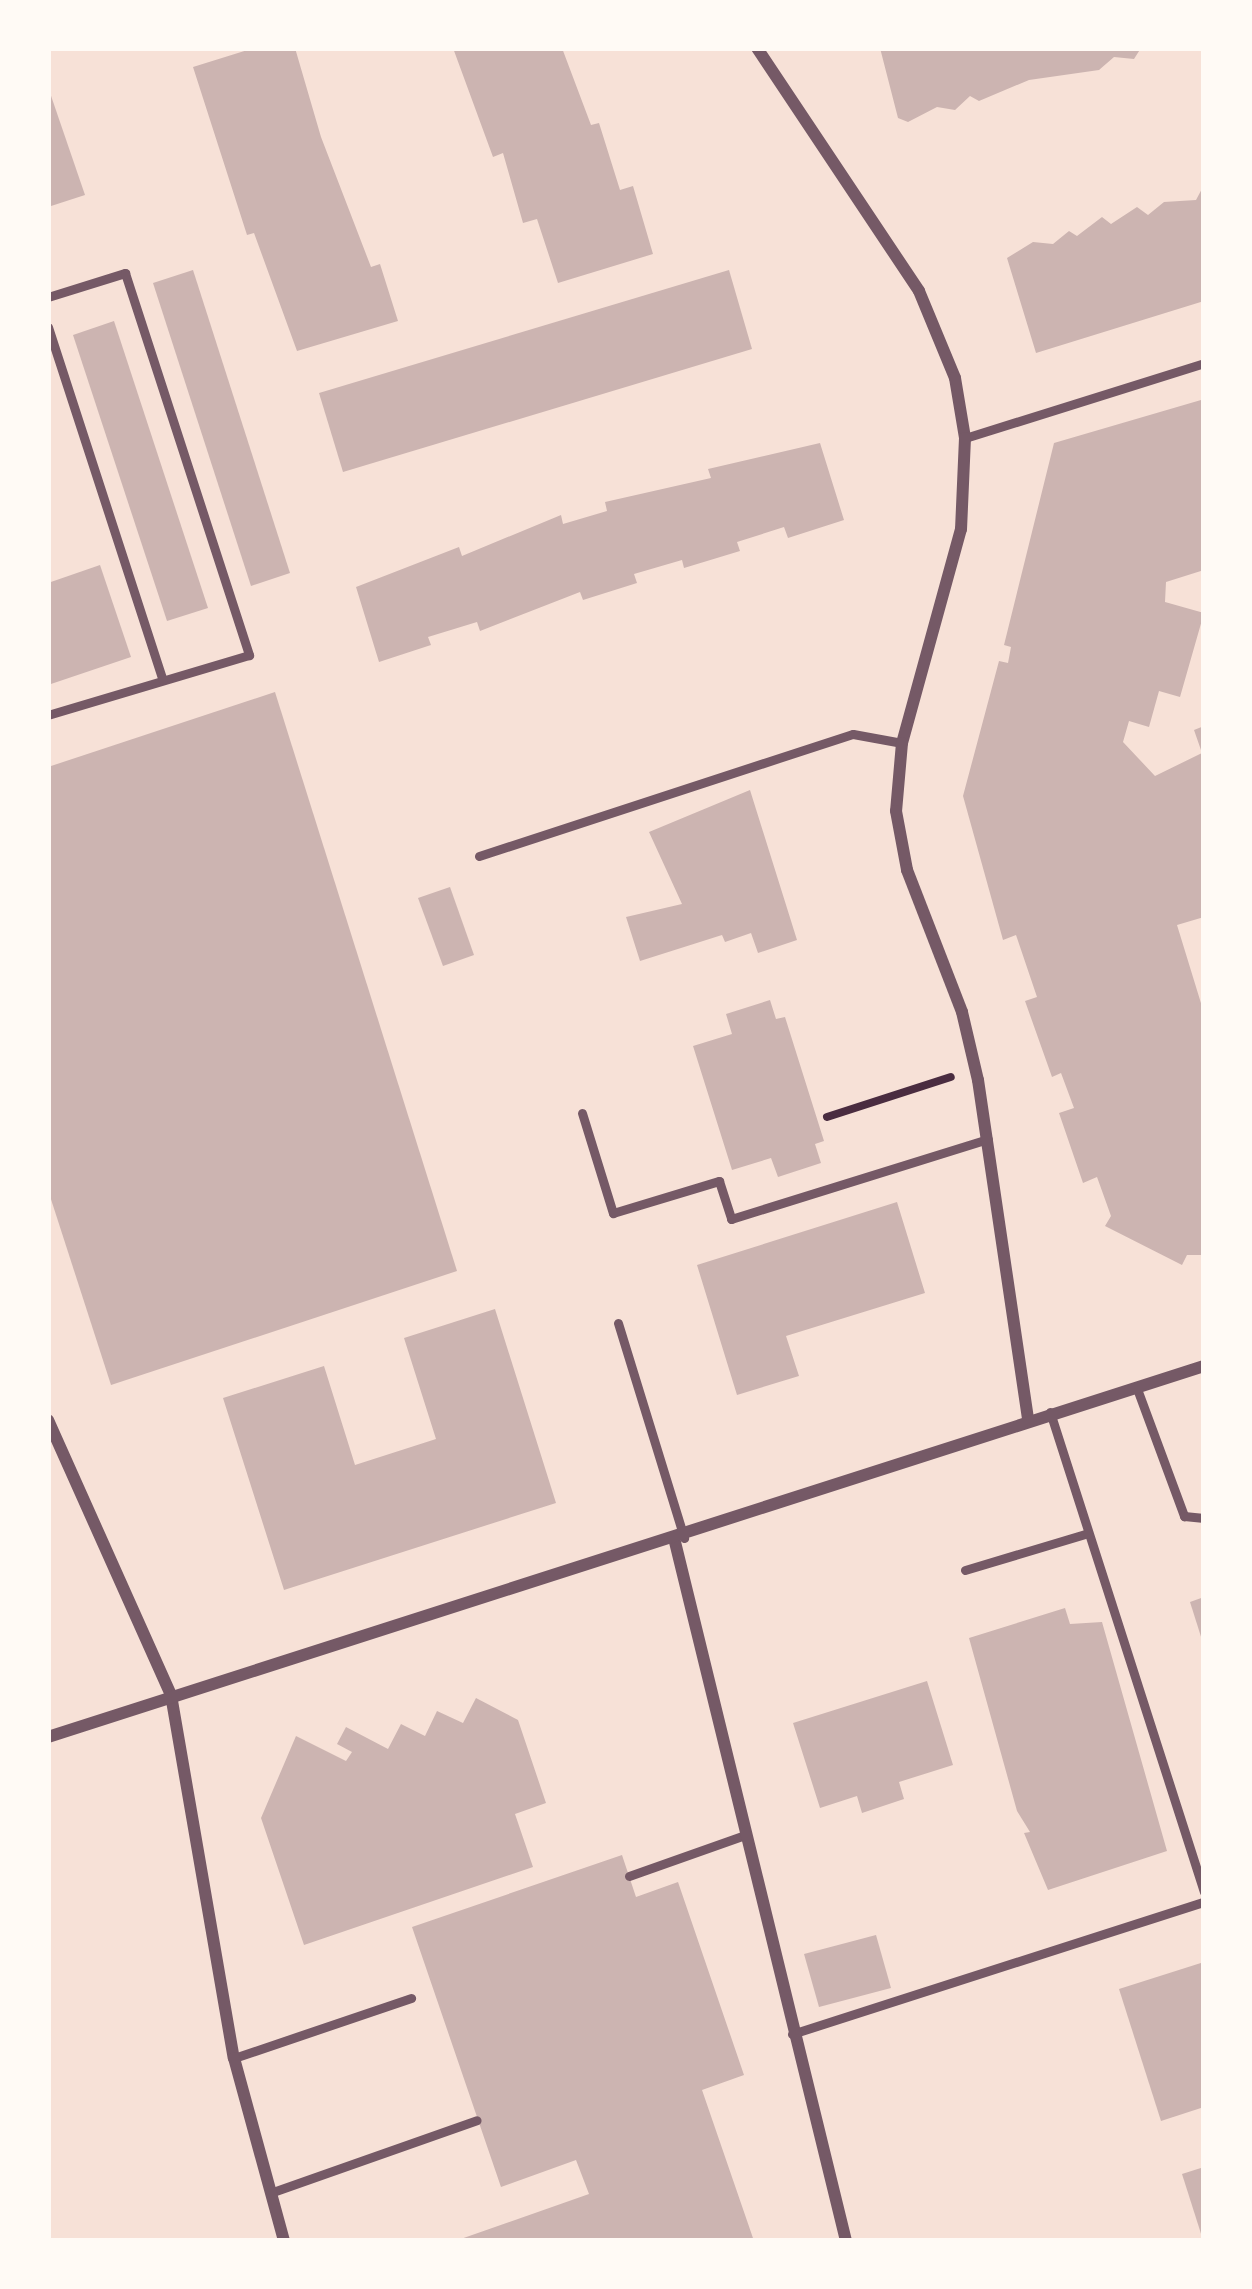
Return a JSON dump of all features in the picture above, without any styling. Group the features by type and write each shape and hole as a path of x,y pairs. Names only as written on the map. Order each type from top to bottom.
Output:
{"street":[{"path":"757,48 919,291 955,378 965,438 961,529 902,743 899,839 975,1070 1028,1419"},
{"path":"48,1737 680,1540 1028,1419 1204,1366"},
{"path":"48,1420 171,1695 234,2058 284,2241"},
{"path":"680,1540 792,2034 846,2241"}],"lane":[{"path":"48,297 124,273 249,655 48,715"},
{"path":"48,327 163,680"},
{"path":"965,438 1204,363"},
{"path":"479,856 853,734 902,743"},
{"path":"583,1113 613,1214 719,1181 731,1220 988,1139"},
{"path":"618,1323 680,1540"},
{"path":"1136,1386 1184,1516 1204,1518"},
{"path":"1050,1412 1204,1892"},
{"path":"965,1570 1088,1533"},
{"path":"628,1876 745,1834"},
{"path":"792,2034 1204,1902"},
{"path":"234,2058 411,1998"},
{"path":"270,2193 477,2120"}],"path":[{"path":"827,1117 975,1070"}],"building":[{"path":"254,48 295,48 321,137 371,267 380,264 398,321 297,351 254,233 247,235 193,67"},
{"path":"453,48 562,48 591,125 599,123 620,190 633,186 653,254 558,283 537,219 523,223 503,153 493,157"},
{"path":"880,48 1141,48 1134,59 1114,57 1099,70 1029,80 979,101 970,96 955,110 937,107 908,122 898,118"},
{"path":"48,87 85,195 48,207"},
{"path":"1204,185 1204,301 1036,353 1007,258 1033,242 1053,244 1069,231 1077,236 1102,217 1111,224 1137,207 1148,215 1164,202 1196,200"},
{"path":"193,270 290,573 251,586 153,283"},
{"path":"729,270 752,349 343,472 319,393"},
{"path":"114,321 208,608 167,621 73,335"},
{"path":"1201,400 1204,570 1166,582 1165,602 1204,613 1180,697 1159,691 1149,727 1129,721 1123,742 1155,776 1202,753 1194,730 1204,726 1204,917 1177,925 1204,1013 1204,1255 1187,1255 1182,1265 1105,1226 1111,1216 1097,1177 1083,1183 1059,1113 1074,1108 1061,1073 1052,1077 1025,1001 1037,997 1016,935 1003,940 963,796 999,661 1008,663 1011,647 1004,645 1054,443"},
{"path":"820,443 844,520 788,538 784,527 737,542 740,551 684,568 682,560 634,574 637,583 583,600 580,592 480,631 477,622 428,637 431,645 379,662 356,587 459,547 462,556 561,515 563,524 607,511 605,502 711,478 708,469"},
{"path":"100,565 131,657 48,685 48,583"},
{"path":"275,692 457,1271 111,1385 48,1190 48,767"},
{"path":"750,790 797,940 758,953 751,933 725,942 722,935 640,961 626,917 682,904 649,832"},
{"path":"450,887 474,955 443,966 418,898"},
{"path":"770,1000 776,1019 785,1017 824,1141 815,1144 821,1163 778,1177 771,1158 732,1170 693,1046 732,1034 726,1014"},
{"path":"897,1202 925,1293 786,1336 799,1376 737,1395 697,1265"},
{"path":"495,1309 556,1503 284,1590 223,1398 324,1366 355,1465 436,1439 404,1338"},
{"path":"1204,1597 1204,1642 1203,1643 1190,1602"},
{"path":"1065,1608 1070,1624 1102,1622 1167,1851 1048,1890 1024,1833 1030,1832 1017,1811 969,1638"},
{"path":"927,1681 953,1765 899,1782 904,1799 862,1813 857,1796 820,1808 793,1723"},
{"path":"476,1698 518,1720 546,1803 515,1814 533,1867 304,1945 261,1818 296,1736 346,1761 352,1752 337,1744 346,1727 388,1749 401,1724 425,1736 437,1711 463,1723"},
{"path":"622,1855 636,1897 678,1882 744,2075 702,2090 754,2241 455,2241 589,2194 576,2160 501,2187 412,1927"},
{"path":"876,1935 891,1988 819,2007 804,1954"},
{"path":"1204,1962 1204,2107 1161,2121 1119,1989"},
{"path":"1204,2167 1204,2240 1203,2240 1182,2174"}]}
